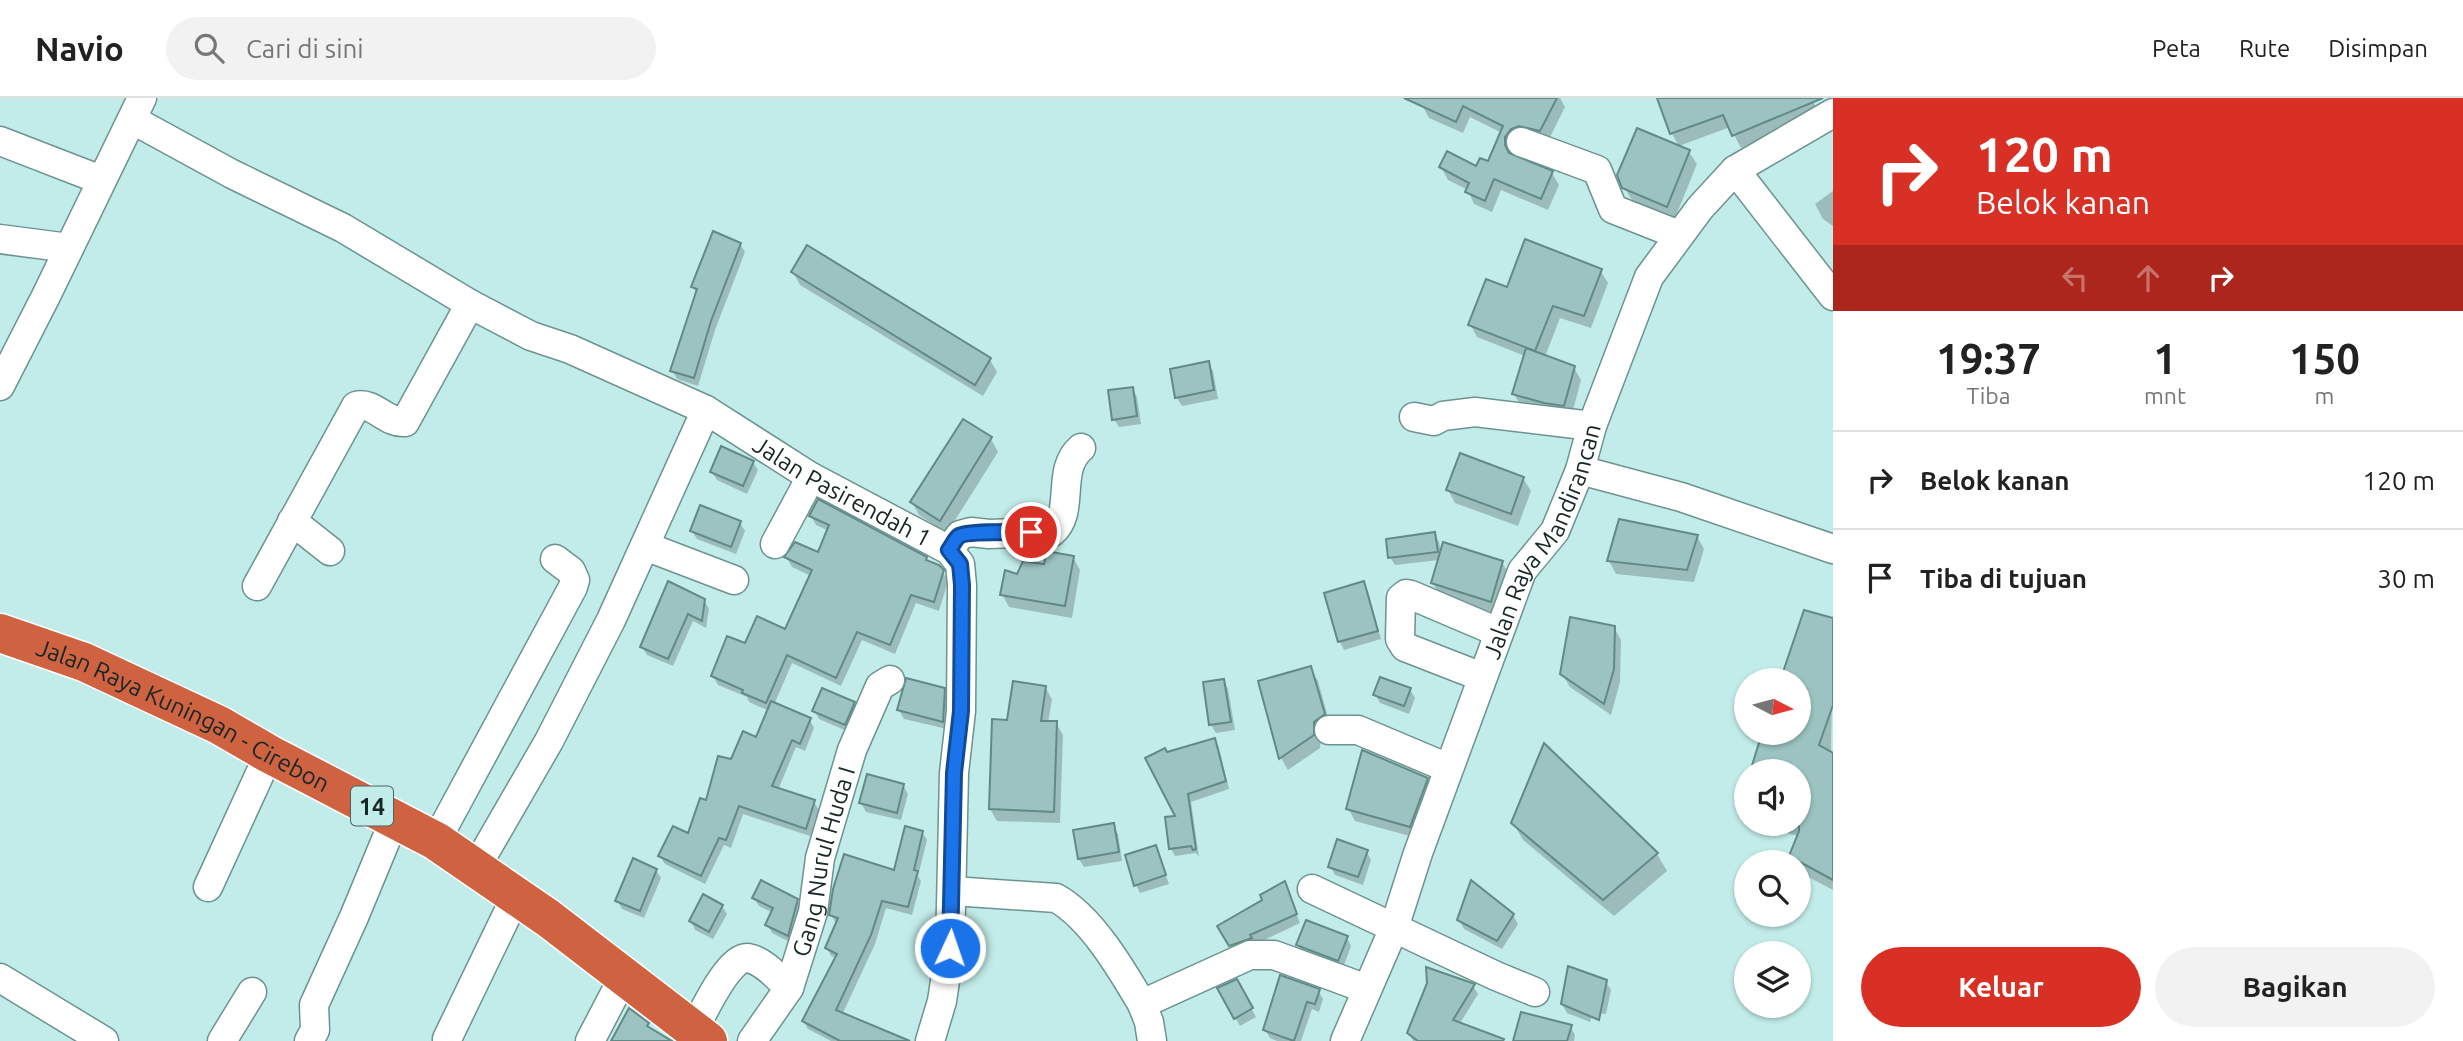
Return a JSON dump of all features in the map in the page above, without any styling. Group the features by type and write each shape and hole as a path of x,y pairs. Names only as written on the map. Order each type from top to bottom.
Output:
{"highway":[{"name":"Jalan Raya Kuningan - Cirebon","path":"0,633 84,662 219,725 436,841 516,896 701,1036"}],"street":[{"path":"0,386 137,109"},
{"name":"Jalan Pasirendah 1","path":"137,109 232,174 344,229 470,304 531,336 570,349 706,410 811,477 949,550 960,564 962,585 961,711 954,773 950,948 942,1001 930,1041"},
{"name":"Jalan Raya Mandirancan","path":"1345,1041 1394,928 1448,768 1522,571 1555,531 1580,470 1592,426 1649,277 1679,235 1735,170 1833,113"},
{"path":"0,141 101,180"},
{"path":"1521,142 1597,170 1613,209 1679,235"},
{"path":"1735,170 1833,296"},
{"path":"0,239 69,248"},
{"path":"257,586 356,406 364,405 394,422 405,422 470,304"},
{"path":"475,869 549,741 611,620 706,410"},
{"path":"1414,417 1434,421 1443,416 1475,412 1592,426"},
{"path":"949,550 960,535 971,532 1052,532 1060,526 1065,479 1073,455 1081,448"},
{"path":"1580,470 1681,497 1833,549"},
{"path":"775,544 811,477"},
{"path":"292,521 330,551"},
{"path":"645,546 734,580"},
{"path":"436,841 573,587 575,580 571,571 555,559"},
{"path":"1482,677 1405,647 1401,639 1401,598 1406,594 1411,595 1498,632"},
{"name":"Gang Nurul Huda I","path":"752,1041 789,988 813,912 820,858 852,750 880,686 890,680"},
{"path":"1329,730 1358,730 1448,768"},
{"path":"208,887 269,754"},
{"path":"309,1041 315,1030 314,1005 395,818"},
{"path":"1312,889 1535,992"},
{"path":"953,891 1056,898 1070,905 1116,960 1142,1004 1152,1041"},
{"path":"447,1039 516,896"},
{"path":"1142,1004 1250,955 1261,954 1274,955 1367,989"},
{"path":"701,1036 728,969 738,960 747,958 760,963 789,988"},
{"path":"590,1041 624,976"},
{"path":"0,978 104,1041"},
{"path":"222,1041 252,992"}],"building":[{"path":"1404,98 1557,98 1540,131 1519,126 1511,129 1505,137 1509,153 1553,171 1541,199 1494,179 1485,201 1465,192 1469,183 1439,167 1447,151 1476,166 1480,158 1488,161 1503,126 1463,106 1456,122"},
{"path":"1657,98 1823,98 1732,136 1723,115 1670,134"},
{"path":"1637,128 1690,150 1667,207 1622,188 1617,175"},
{"path":"713,231 741,243 711,321 694,378 670,371 697,289 691,287"},
{"path":"1525,239 1602,269 1584,316 1553,306 1535,351 1468,325 1486,279 1507,287"},
{"path":"807,245 991,358 975,385 791,272"},
{"path":"1526,348 1575,366 1564,406 1512,394"},
{"path":"1209,361 1214,390 1175,398 1170,369"},
{"path":"1133,387 1137,416 1112,420 1108,390"},
{"path":"963,419 992,437 940,521 910,502"},
{"path":"721,446 754,461 743,486 710,472"},
{"path":"1460,453 1524,477 1511,514 1446,490"},
{"path":"818,499 927,557 926,560 944,570 934,602 911,595 890,645 857,632 836,678 787,655 766,703 711,676 727,636 745,643 757,616 785,629 812,570 784,557 795,542 818,552 829,525 809,516"},
{"path":"700,505 741,521 731,547 690,531"},
{"path":"1619,519 1698,535 1687,570 1607,561"},
{"path":"1435,532 1438,552 1388,558 1386,539"},
{"path":"1443,542 1503,561 1491,602 1431,583"},
{"path":"1046,551 1074,556 1065,606 1000,595 1005,570 1017,574 1023,561 1044,564"},
{"path":"668,581 705,599 702,621 688,614 668,659 640,647"},
{"path":"1364,581 1378,631 1338,642 1324,593"},
{"path":"1804,610 1833,618 1833,705 1819,745 1833,753 1833,880 1811,868 1811,850 1791,850 1797,836 1811,836 1811,759 1754,759 1758,746 1811,746 1811,668 1784,668"},
{"path":"1570,617 1615,626 1614,669 1604,704 1560,674"},
{"path":"1311,666 1325,714 1314,722 1314,735 1279,759 1258,681"},
{"path":"1380,677 1411,688 1404,706 1373,695"},
{"path":"906,678 945,688 943,722 897,710"},
{"path":"1224,679 1231,722 1209,725 1203,682"},
{"path":"1013,681 1046,686 1041,721 1057,721 1054,812 989,809 992,719 1007,720"},
{"path":"822,688 855,702 845,725 812,711"},
{"path":"771,701 811,718 800,744 792,740 772,786 815,800 806,829 739,806 726,840 719,838 701,876 658,856 673,826 688,833 700,798 706,800 718,756 731,759 743,731 756,737"},
{"path":"1215,738 1226,781 1188,794 1196,849 1193,850 1191,846 1169,849 1165,817 1175,816 1145,758 1165,748 1167,752"},
{"path":"1544,743 1658,853 1603,900 1511,823"},
{"path":"1362,750 1428,778 1410,827 1346,809"},
{"path":"867,774 904,784 897,813 859,803"},
{"path":"1114,823 1119,852 1078,859 1073,830"},
{"path":"905,826 923,831 914,870 918,871 908,907 882,901 871,935 836,1010 910,1041 840,1041 802,1021 837,954 825,948 838,918 829,915 833,889 844,854 894,870"},
{"path":"1337,839 1368,850 1358,877 1328,867"},
{"path":"1156,845 1166,875 1134,886 1125,855"},
{"path":"633,858 657,869 640,911 615,901"},
{"path":"761,880 798,899 788,936 765,925 773,908 752,898"},
{"path":"1471,880 1514,914 1497,941 1457,920"},
{"path":"1285,881 1297,914 1250,935 1252,938 1229,946 1217,926 1262,900 1260,895"},
{"path":"703,894 723,905 709,932 689,921"},
{"path":"1306,920 1348,936 1338,961 1296,945"},
{"path":"1568,966 1607,980 1599,1020 1561,1004"},
{"path":"1426,967 1475,984 1453,1020 1504,1039 1503,1041 1418,1041 1407,1033 1427,983"},
{"path":"1280,975 1320,989 1315,1004 1307,1002 1294,1041 1263,1030"},
{"path":"1237,979 1253,1008 1234,1019 1217,988"},
{"path":"629,1008 649,1023 647,1026 672,1041 611,1041"},
{"path":"1521,1012 1572,1025 1567,1041 1513,1041"}],"route":[{"path":"950,948 954,773 961,711 962,585 960,564 949,550 960,535 971,532 1031,532"}]}
